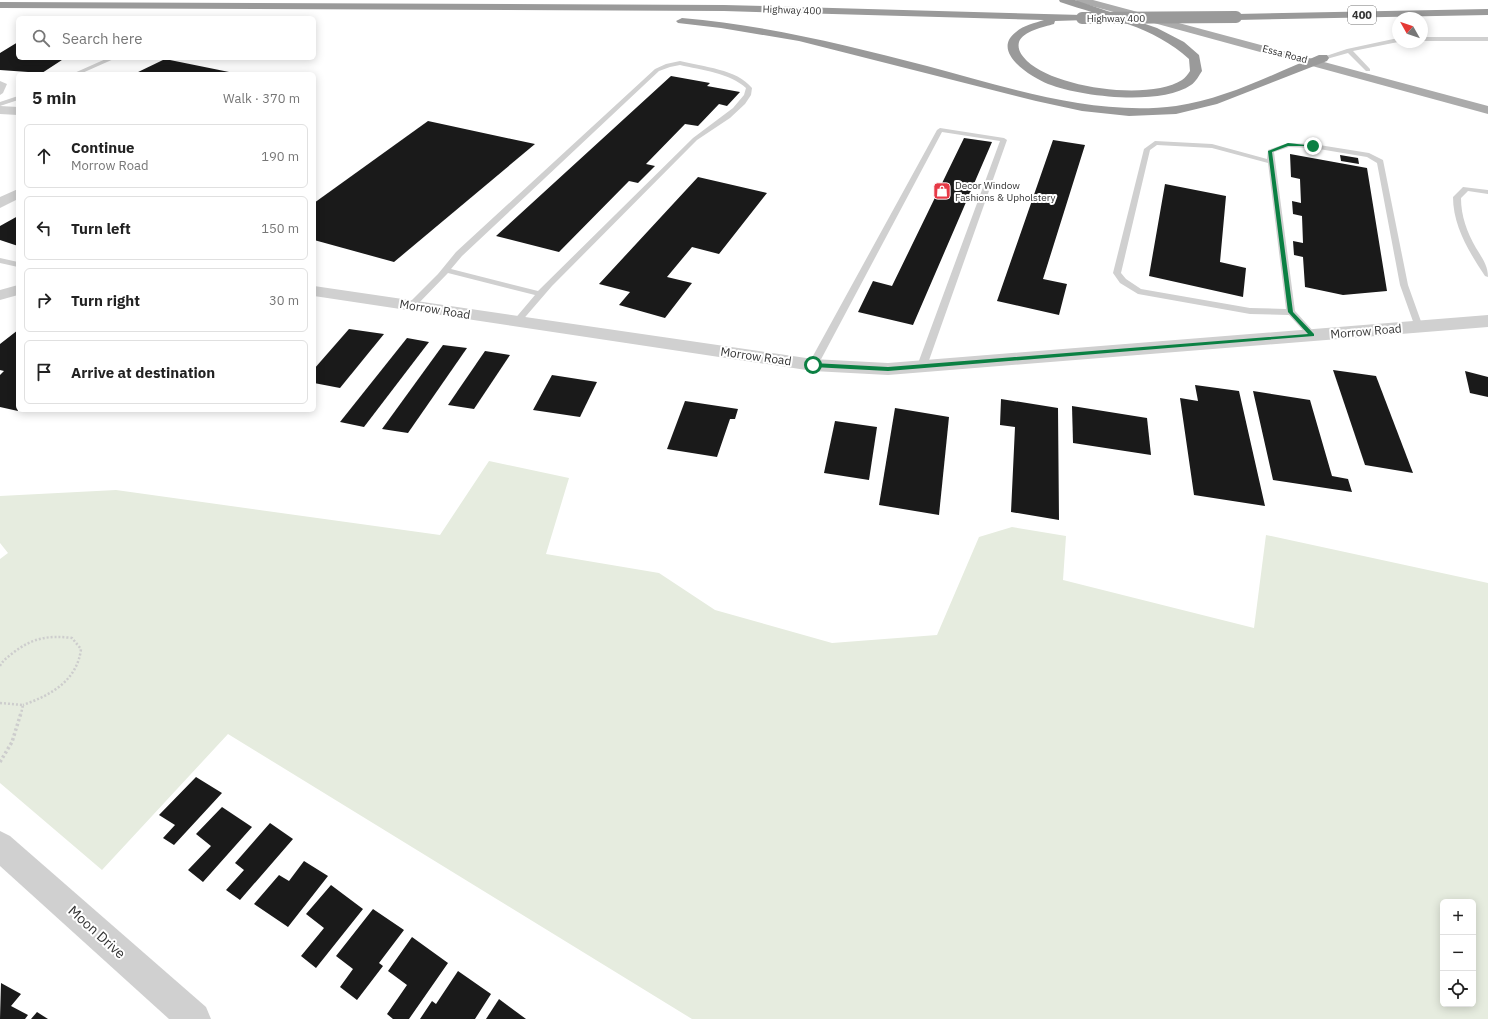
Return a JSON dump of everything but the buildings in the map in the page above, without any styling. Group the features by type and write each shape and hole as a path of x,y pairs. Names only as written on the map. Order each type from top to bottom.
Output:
{"highway":[{"path":"1064,0 1154,30 1180,44 1195,58 1196,71 1190,79 1178,87 1155,92 1122,94 1093,91 1054,82 1022,64 1014,55 1012,47 1015,38 1024,30 1049,22 1082,18"},
{"name":"Highway 400","path":"0,5 724,8 1082,18 1236,17 1488,12"},
{"path":"410,6 442,12 648,19"},
{"path":"670,20 730,26 806,38 1034,98 1067,105 1113,111 1148,112 1177,110 1204,104 1318,60"}],"main road":[{"name":"Essa Road","path":"1081,0 1488,101"},
{"name":"Essa Road","path":"1113,1 1488,110"}],"street":[{"path":"0,110 16,111"},
{"path":"0,203 16,194"},
{"name":"Morrow Road","path":"316,290 813,365 888,369 1488,321"},
{"path":"0,295 16,291"},
{"name":"Moon Drive","path":"0,846 194,1019"}],"lane":[{"path":"1428,39 1488,40"},
{"path":"1318,60 1349,50 1392,41"},
{"path":"1349,50 1368,70"},
{"path":"80,72 107,60"},
{"path":"412,305 446,270 459,254 657,70 668,64 680,63 727,75 742,81 749,88 749,93 743,102 695,139 540,294 516,321"},
{"path":"0,82 4,84 0,93"},
{"path":"0,104 16,99"},
{"path":"813,365 940,130 1004,140 922,366"},
{"path":"1272,162 1212,146 1155,143 1147,149 1117,273 1123,281 1138,291 1215,306 1250,311 1291,312"},
{"path":"1312,335 1291,312 1270,151 1288,145 1313,146 1368,155 1380,162 1404,285 1419,327"},
{"path":"1488,192 1466,189 1457,197 1456,208 1473,250 1488,274"},
{"path":"1480,262 1488,255"},
{"path":"0,260 16,264"},
{"path":"446,270 540,294"}],"path":[{"path":"0,666 2,662 29,640 53,635 72,638 81,649 81,660 69,680 44,698 23,705 0,703"},
{"path":"0,762 8,753 19,726 23,705"}],"shaded area":[{"path":"489,461 569,478 546,554 659,573 715,610 832,643 937,635 979,537 1012,527 1066,536 1063,580 1254,628 1266,535 1488,583 1488,1019 692,1019 228,734 102,870 0,783 0,559 8,553 0,543 0,496 116,490 440,535"}],"place":[{"name":"Decor Window Fashions & Upholstery","path":"942,191"}],"route":[{"path":"813,365 888,369 1312,335 1291,312 1270,151 1288,145 1313,146"}]}
